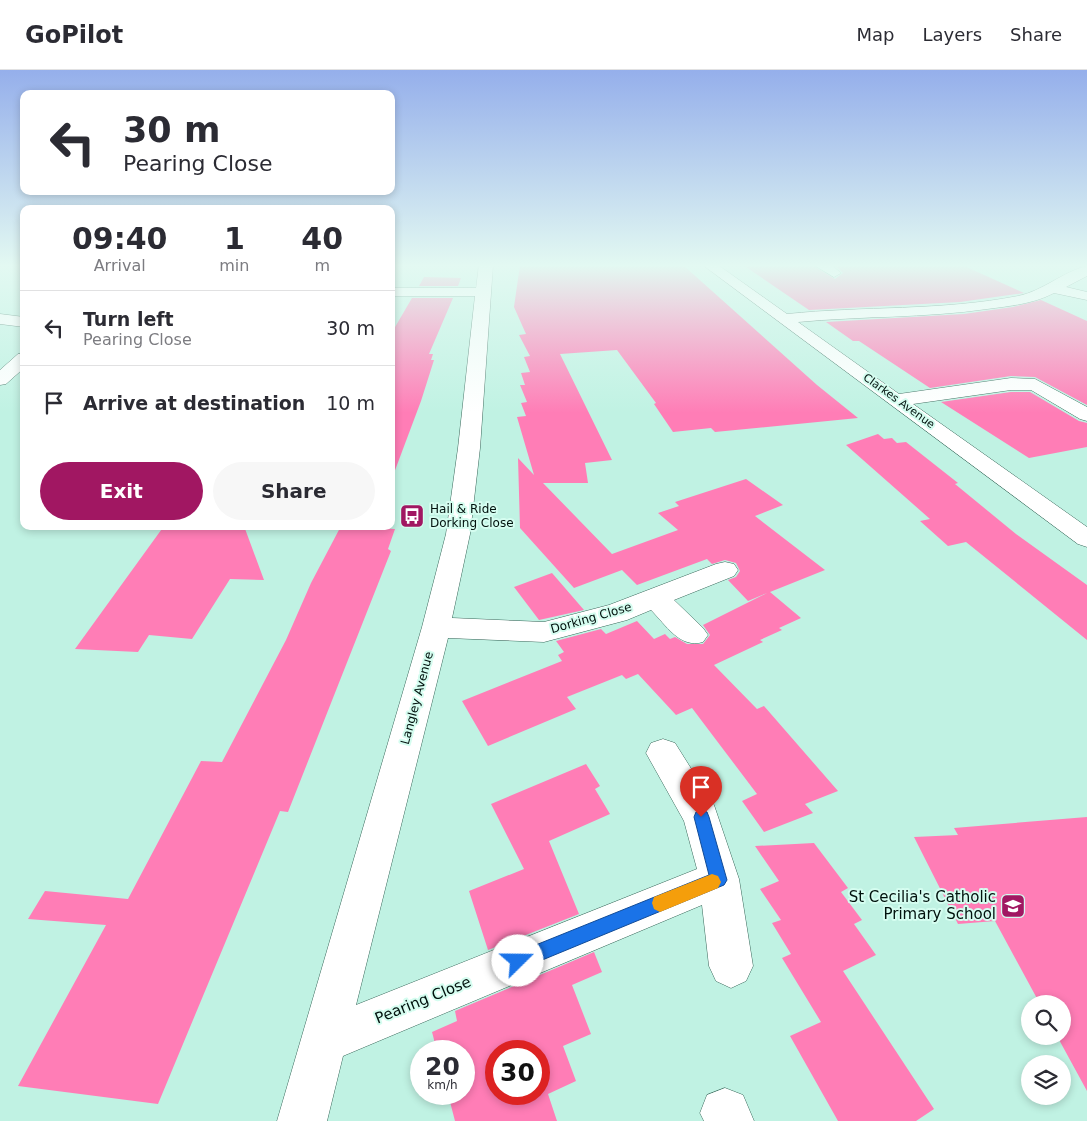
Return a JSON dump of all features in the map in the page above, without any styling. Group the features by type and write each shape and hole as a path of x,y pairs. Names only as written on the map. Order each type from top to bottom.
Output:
{"street":[{"name":"Langley Avenue","path":"302,1121 436,627 458,534 469,448 480,314"},
{"name":"Clarkes Avenue","path":"777,314 898,400 1087,539"},
{"path":"784,319 840,314"},
{"path":"0,319 20,322"},
{"path":"0,380 20,362"},
{"path":"898,400 1011,384 1035,386 1087,416"},
{"name":"Dorking Close","path":"436,627 544,632 618,613 725,570"},
{"path":"655,598 693,635"},
{"path":"663,753 701,817 718,880 732,966"},
{"name":"Pearing Close","path":"322,1042 718,880"}],"building":[{"path":"403,314 446,314 429,354 433,354 431,360 434,360 395,470 395,327"},
{"path":"517,314 738,314 817,385 858,418 715,432 711,428 673,432 654,404 656,403 617,350 560,354 612,460 585,463 588,483 543,483 612,554 678,530 658,513 679,506 675,502 746,479 783,505 755,516 825,570 770,592 801,618 779,628 782,630 760,640 763,642 714,665 757,709 764,706 838,791 805,804 813,813 764,832 742,801 757,794 692,708 676,715 638,674 626,679 622,675 567,697 576,709 488,746 462,701 562,661 558,655 564,652 556,641 601,629 606,634 637,621 654,639 665,634 670,639 675,637 687,644 703,644 710,635 703,625 767,593 748,601 728,580 736,577 740,571 736,563 725,560 712,564 707,559 637,585 622,570 574,588 520,528 518,458 534,475 517,417 526,416 521,403 527,402 520,385 525,385 521,373 530,372 524,357 530,356 519,335 526,334"},
{"path":"963,314 1072,314 1087,321 1087,405 1035,377 1011,376 930,388 859,341 853,341 826,322"},
{"path":"1011,392 1030,392 1079,421 1087,423 1087,447 1029,458 941,402"},
{"path":"878,434 884,439 892,438 897,443 906,442 958,483 955,484 1016,534 1087,585 1087,640 966,542 948,546 920,521 930,519 846,445"},
{"path":"161,530 245,530 264,580 230,579 192,639 149,635 138,652 75,649"},
{"path":"339,530 395,530 388,549 391,551 288,812 280,811 158,1104 18,1086 106,925 28,919 45,891 128,899 201,761 222,762 286,640 311,583"},
{"path":"552,573 584,610 539,620 514,587"},
{"path":"586,764 600,786 595,789 610,814 549,841 579,914 488,950 469,891 524,869 491,804"},
{"path":"1087,817 1087,1091 1071,1062 1071,1055 1067,1055 1062,1045 1071,1045 1071,995 1035,995 995,921 958,924 914,837 958,835 954,828"},
{"path":"814,843 848,888 841,892 862,920 854,924 876,955 843,971 934,1109 916,1121 838,1121 790,1036 821,1022 782,958 791,954 772,923 781,920 760,889 779,881 755,846"},
{"path":"594,952 602,972 572,985 591,1034 563,1046 576,1081 550,1093 550,1040 485,1040 485,1105 550,1105 550,1100 557,1121 455,1121 451,1105 475,1105 475,1040 434,1040 432,1032 457,1021 455,1011"}],"slow traffic":[{"path":"660,903 712,882"}],"place":[{"name":"Hail & Ride Dorking Close","path":"412,516"},
{"name":"St Cecilia's Catholic Primary School","path":"1013,906"}],"route":[{"path":"518,961 718,880 701,817"}]}
